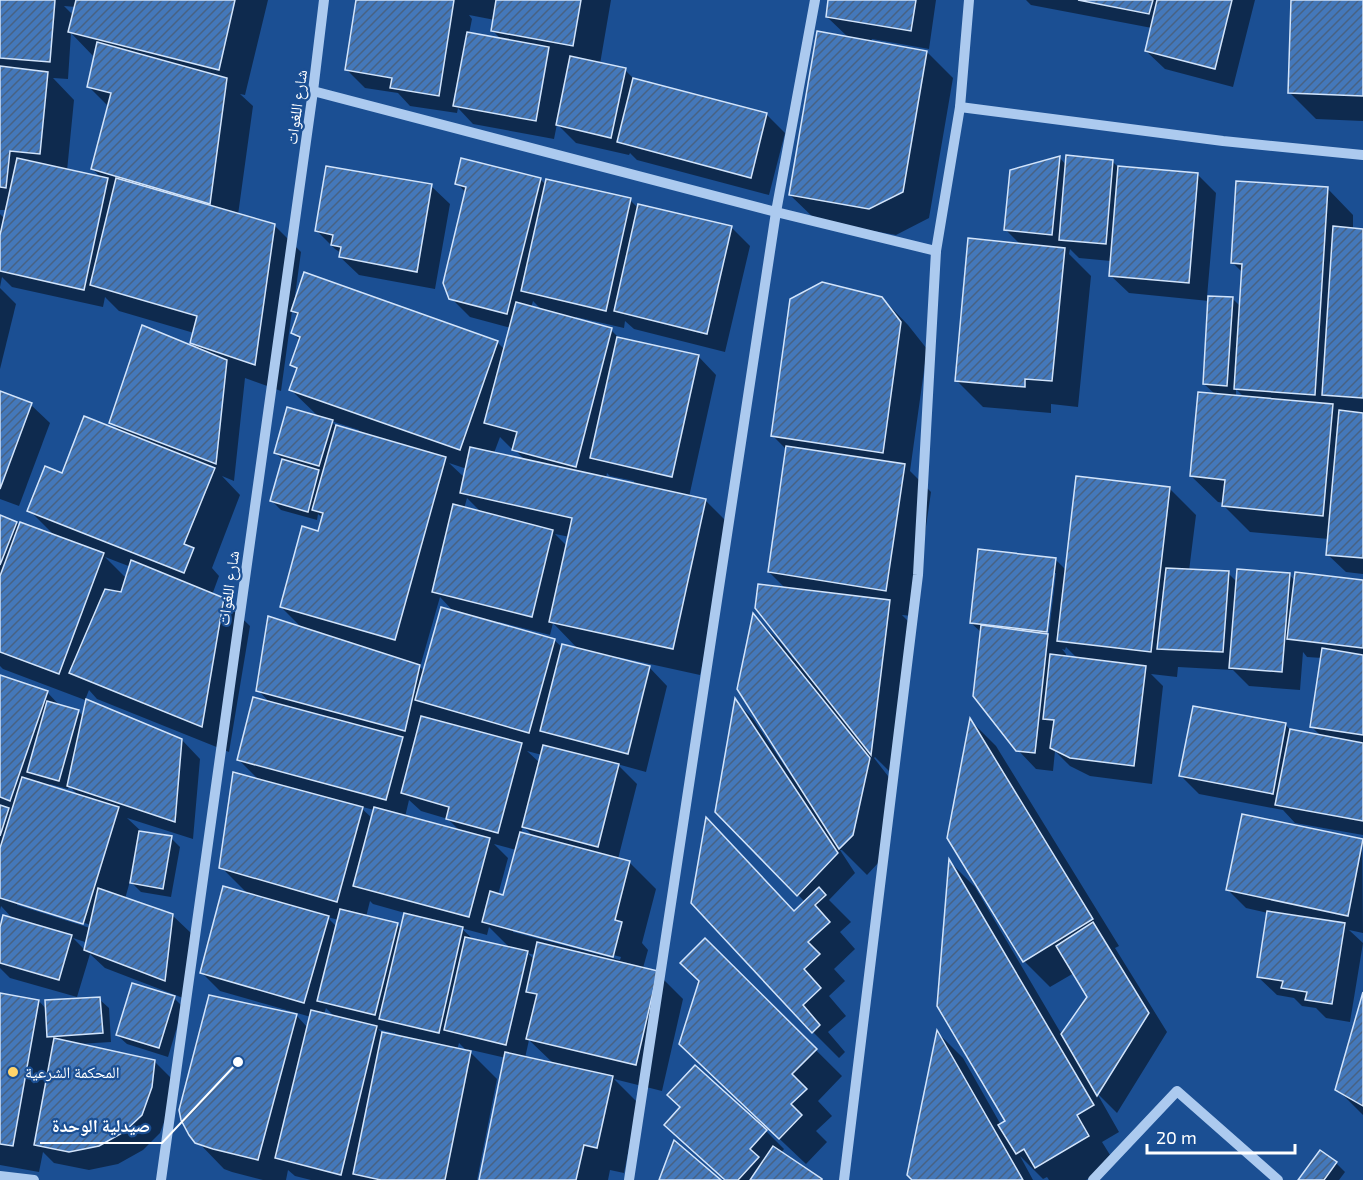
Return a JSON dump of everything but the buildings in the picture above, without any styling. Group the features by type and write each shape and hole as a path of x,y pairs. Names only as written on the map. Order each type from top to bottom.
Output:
{"street":[{"name":"شارع اللغوات","path":"160,1180 324,0"},
{"path":"629,1180 776,212 815,0"},
{"path":"844,1180 918,575 936,251 960,107 969,0"},
{"path":"313,91 776,212 936,251"},
{"path":"960,107 1223,141 1363,155"},
{"path":"1093,1180 1177,1091 1278,1180"},
{"path":"0,1176 34,1180"}],"place":[{"name":"صيدلية الوحدة","path":"238,1062"},
{"name":"المحكمة الشرعية","path":"13,1072"}]}
